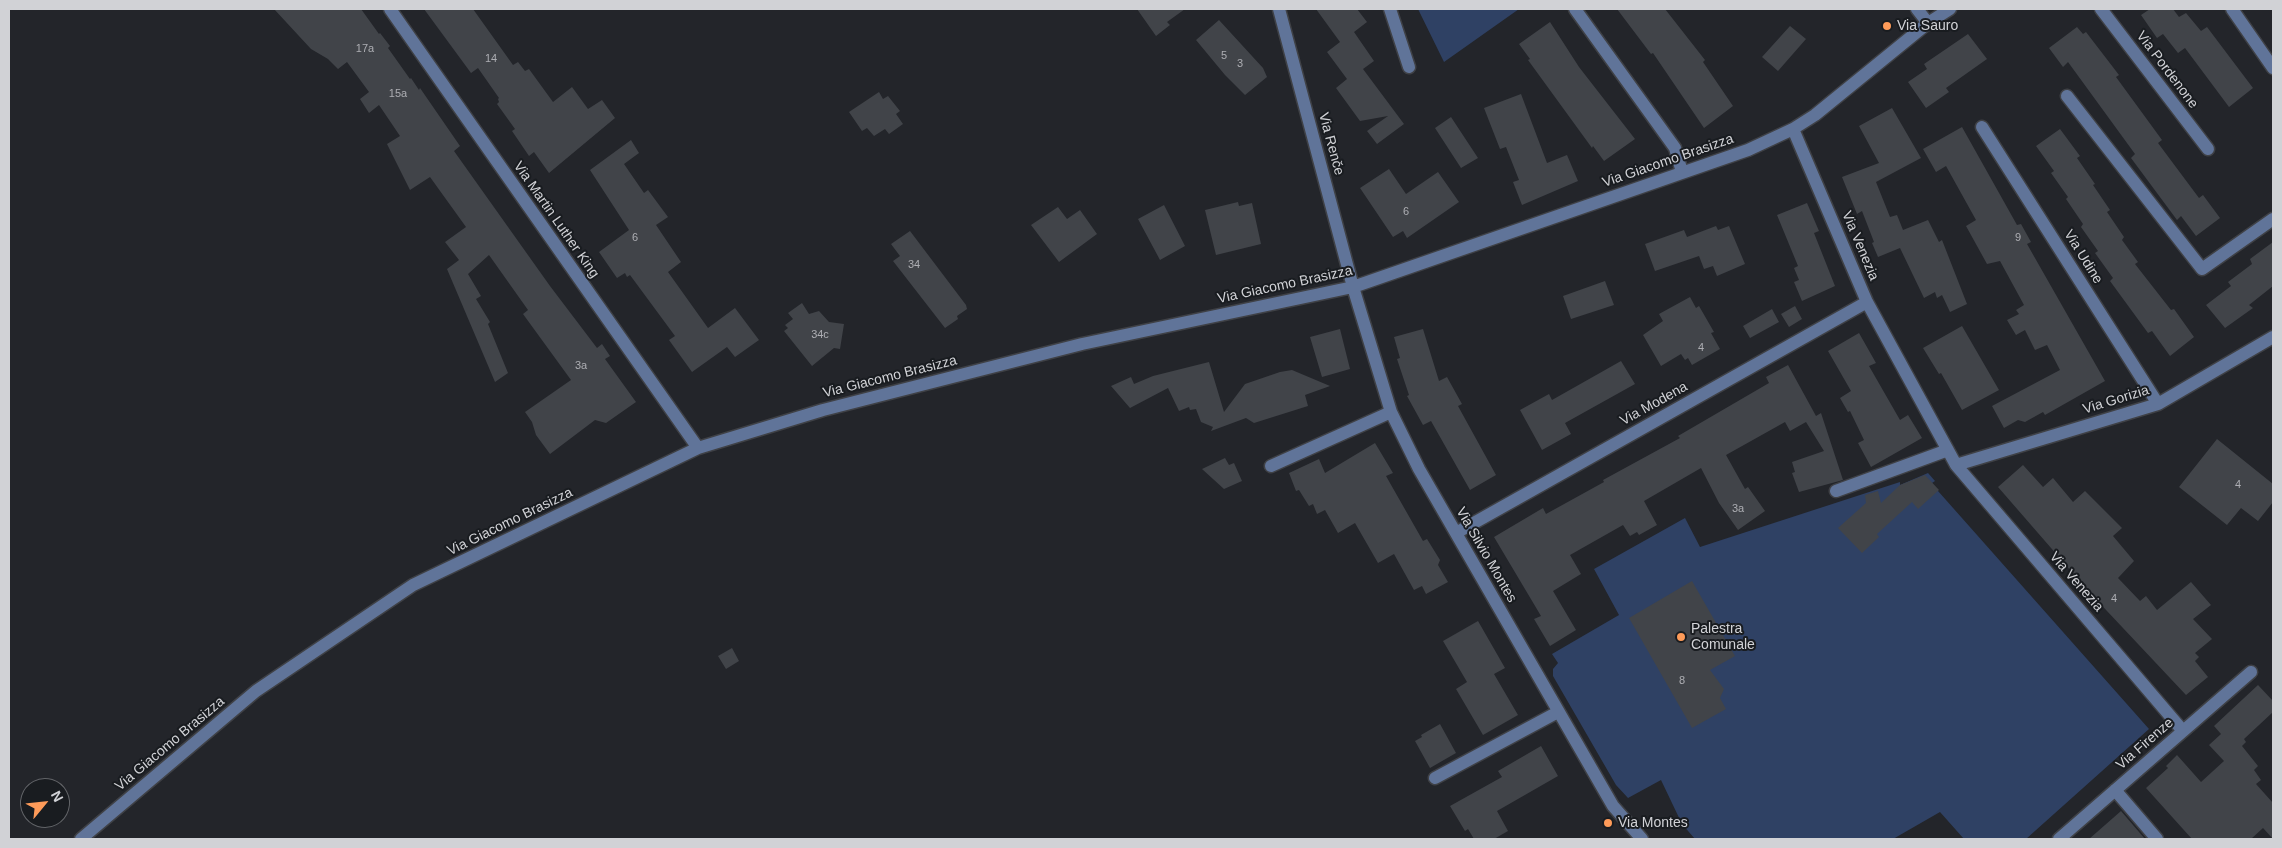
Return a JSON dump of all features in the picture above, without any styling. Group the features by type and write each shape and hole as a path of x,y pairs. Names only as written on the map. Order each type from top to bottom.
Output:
{"street":[{"name":"Via Martin Luther King","path":"390,9 698,448"},
{"name":"Via Renče","path":"1279,9 1354,287"},
{"path":"1390,9 1409,67"},
{"path":"1575,9 1674,148 1682,172"},
{"path":"1916,9 1928,23"},
{"name":"Via Giacomo Brasizza","path":"81,839 256,691 413,586 698,448 823,410 1082,344 1354,287 1748,150 1793,129 1815,115 1928,23 1950,9"},
{"name":"Via Pordenone","path":"2101,9 2208,149"},
{"path":"2232,9 2273,68"},
{"path":"2067,96 2202,269 2273,219"},
{"name":"Via Udine","path":"1982,127 2158,404"},
{"name":"Via Venezia","path":"1793,129 1867,302 1956,465 2184,731"},
{"name":"Via Silvio Montes","path":"1354,287 1391,412 1419,469 1613,806 1642,839"},
{"name":"Via Modena","path":"1456,533 1867,302"},
{"name":"Via Gorizia","path":"1956,465 2158,404 2273,337"},
{"path":"1270,466 1391,412"},
{"path":"1836,491 1948,450"},
{"name":"Via Firenze","path":"2059,839 2251,672"},
{"path":"1435,778 1558,712"},
{"path":"2115,790 2157,839"}],"shaded area":[{"path":"1418,9 1519,9 1444,62"},
{"path":"1928,473 1935,481 1932,483 1938,491 2149,729 2026,839 1964,839 1940,812 1893,839 1695,839 1682,824 1661,780 1628,798 1616,785 1553,676 1553,669 1558,663 1552,654 1619,615 1594,569 1685,518 1700,547 1900,482 1900,485"}],"building":[{"path":"274,9 361,9 390,46 388,48 419,90 420,88 460,146 454,151 550,286 597,348 602,344 610,356 605,359 636,402 606,423 595,420 550,454 536,435 532,422 525,412 571,380 523,314 528,310 489,255 468,274 481,296 476,299 490,322 488,324 508,373 495,382 447,269 459,260 445,242 466,227 430,177 410,190 387,144 400,136 379,105 369,113 360,99 369,92 347,62 338,69 328,59 311,49"},
{"path":"424,9 473,9 513,65 518,62 525,71 529,69 553,102 572,87 588,109 602,100 615,118 549,173 534,152 529,156 512,131 515,129 497,104 499,98 478,68 471,73"},
{"path":"1137,9 1185,9 1167,22 1170,25 1156,36"},
{"path":"1316,9 1357,9 1367,22 1354,32 1374,61 1363,69 1404,124 1377,144 1367,131 1388,116 1360,121 1336,88 1347,79 1327,52 1340,42"},
{"path":"1617,9 1665,9 1705,60 1703,62 1733,106 1704,128 1653,53 1651,54"},
{"path":"2150,9 2173,9 2179,17 2186,13 2201,31 2207,27 2253,88 2229,107 2185,48 2178,53 2163,34 2157,38 2141,15"},
{"path":"1219,20 1263,68 1267,77 1245,95 1225,75 1196,40"},
{"path":"1550,22 1579,67 1635,139 1604,161 1593,146 1592,148 1528,60 1530,59 1519,44"},
{"path":"1790,26 1806,39 1778,71 1762,57"},
{"path":"2077,27 2083,34 2086,32 2119,75 2116,77 2162,140 2158,143 2199,198 2203,195 2220,218 2196,236 2181,216 2177,220 2131,158 2135,154 2068,62 2063,67 2049,48"},
{"path":"1968,34 1987,59 1946,88 1949,92 1926,108 1908,82 1927,69 1924,64"},
{"path":"879,92 883,99 888,96 900,111 896,114 903,124 889,134 885,129 874,136 867,128 862,131 849,112"},
{"path":"1521,94 1547,163 1567,155 1578,181 1522,205 1513,182 1519,180 1506,147 1500,149 1484,108"},
{"path":"1892,108 1921,158 1876,182 1890,217 1897,215 1903,230 1928,220 1939,242 1942,240 1967,304 1950,312 1942,295 1937,298 1935,292 1924,298 1900,248 1878,257 1862,211 1857,214 1842,177 1879,163 1859,126"},
{"path":"1451,117 1478,158 1461,168 1435,128"},
{"path":"1962,127 2017,225 2021,224 2031,242 2027,244 2105,381 2045,415 2043,412 2025,422 2018,420 2004,428 1992,406 2060,370 2047,345 2035,350 2025,330 2016,335 2007,320 2019,314 2016,310 2024,305 2000,261 1987,264 1966,226 1976,220 1946,166 1936,172 1923,149"},
{"path":"2060,129 2080,156 2077,158 2110,210 2107,212 2124,237 2122,240 2138,262 2135,264 2171,310 2174,309 2194,337 2170,356 2152,331 2148,333 2110,281 2113,278 2095,253 2098,251 2081,227 2083,224 2066,199 2068,197 2051,173 2054,171 2036,146"},
{"path":"631,140 639,153 624,164 644,193 648,190 668,217 656,225 681,262 668,272 708,328 735,308 759,340 735,357 727,347 692,372 669,340 675,336 630,275 627,277 625,273 617,278 599,252 629,230 590,170"},
{"path":"1389,169 1406,194 1438,172 1459,202 1407,238 1403,231 1393,237 1360,188"},
{"path":"1238,202 1239,206 1252,203 1261,244 1216,255 1205,210"},
{"path":"1807,203 1819,231 1814,233 1835,286 1802,301 1794,282 1799,280 1794,268 1798,266 1777,215"},
{"path":"1164,205 1185,246 1160,260 1138,219"},
{"path":"1058,207 1067,219 1080,210 1097,234 1059,262 1031,225"},
{"path":"1716,226 1718,230 1729,226 1745,264 1717,276 1713,266 1704,269 1699,256 1655,271 1645,244 1684,230 1687,237"},
{"path":"910,231 966,305 967,309 957,316 958,319 945,328 893,261 900,256 891,244"},
{"path":"2273,242 2273,286 2249,305 2253,308 2225,328 2206,305 2231,286 2228,282 2252,264 2250,259"},
{"path":"1605,281 1614,305 1571,319 1563,296"},
{"path":"1690,297 1696,308 1699,306 1714,332 1711,333 1720,349 1692,365 1688,358 1685,360 1681,354 1661,366 1643,335 1663,321 1659,314"},
{"path":"802,303 809,314 819,311 829,322 844,324 840,349 834,348 812,366 784,331 788,328 785,325 793,319 788,313"},
{"path":"1795,306 1802,319 1789,327 1781,314"},
{"path":"1772,309 1779,322 1750,338 1743,326"},
{"path":"1962,326 1999,390 1962,410 1941,373 1939,374 1923,348"},
{"path":"1340,329 1350,369 1322,377 1310,337"},
{"path":"1423,329 1439,381 1447,377 1462,404 1458,406 1496,475 1470,490 1431,421 1423,425 1407,396 1409,395 1397,359 1400,358 1394,337"},
{"path":"1859,333 1876,363 1869,366 1900,420 1908,415 1922,438 1871,467 1858,443 1864,440 1850,411 1848,412 1840,398 1851,391 1828,351"},
{"path":"1621,361 1635,384 1565,423 1571,434 1542,450 1520,410 1549,394 1552,400"},
{"path":"1209,362 1224,412 1245,384 1280,372 1292,370 1330,386 1305,395 1308,406 1254,423 1246,418 1211,431 1213,427 1201,422 1196,409 1190,410 1189,407 1179,411 1168,388 1130,408 1111,386 1131,377 1134,384 1153,376"},
{"path":"1788,365 1816,416 1821,413 1843,480 1799,492 1792,473 1795,472 1792,462 1824,451 1806,422 1790,431 1785,422 1726,455 1745,489 1748,487 1765,511 1738,530 1719,503 1701,468 1644,501 1657,525 1639,535 1637,532 1630,536 1623,525 1570,555 1581,574 1553,591 1576,630 1550,646 1534,619 1541,616 1494,537 1543,508 1546,514 1680,438 1678,436 1769,383 1766,377"},
{"path":"2217,439 2273,484 2273,502 2258,521 2241,508 2227,525 2179,487"},
{"path":"1375,443 1393,473 1386,476 1423,541 1427,539 1440,560 1438,565 1448,582 1426,594 1422,586 1414,590 1394,554 1378,563 1355,523 1338,533 1325,510 1317,514 1313,504 1309,506 1299,490 1296,491 1289,473 1319,459 1325,473"},
{"path":"1225,458 1229,465 1234,463 1242,481 1224,489 1202,469"},
{"path":"2023,465 2043,487 2053,478 2073,502 2085,491 2122,528 2113,536 2134,561 2118,578 2140,601 2146,596 2157,610 2191,582 2211,605 2193,619 2212,639 2195,653 2199,657 2195,661 2208,677 2186,695 2091,594 1998,487"},
{"path":"1925,475 1939,490 1918,509 1912,502 1877,534 1879,537 1862,553 1838,528 1866,503 1865,495 1878,491 1881,503 1900,485"},
{"path":"1692,581 1735,656 1710,670 1724,689 1720,698 1726,709 1692,728 1629,618"},
{"path":"1478,621 1505,668 1494,674 1518,715 1483,735 1456,689 1467,682 1443,641"},
{"path":"732,648 739,661 726,669 718,656"},
{"path":"2258,685 2273,701 2273,712 2244,739 2246,742 2242,746 2258,766 2254,770 2261,780 2256,784 2273,803 2273,839 2263,828 2251,839 2192,839 2146,788 2168,768 2166,766 2177,755 2201,782 2224,761 2209,745 2221,734 2214,726"},
{"path":"1440,724 1456,753 1430,768 1415,741 1422,737 1421,735"},
{"path":"1541,746 1558,776 1497,811 1508,831 1494,839 1474,839 1468,829 1465,831 1450,806 1502,777 1498,771"},
{"path":"2121,811 2145,839 2089,839"}],"place":[{"name":"Via Sauro","path":"1887,26"},
{"name":"Palestra Comunale","path":"1681,637"},
{"name":"Via Montes","path":"1608,823"}]}
